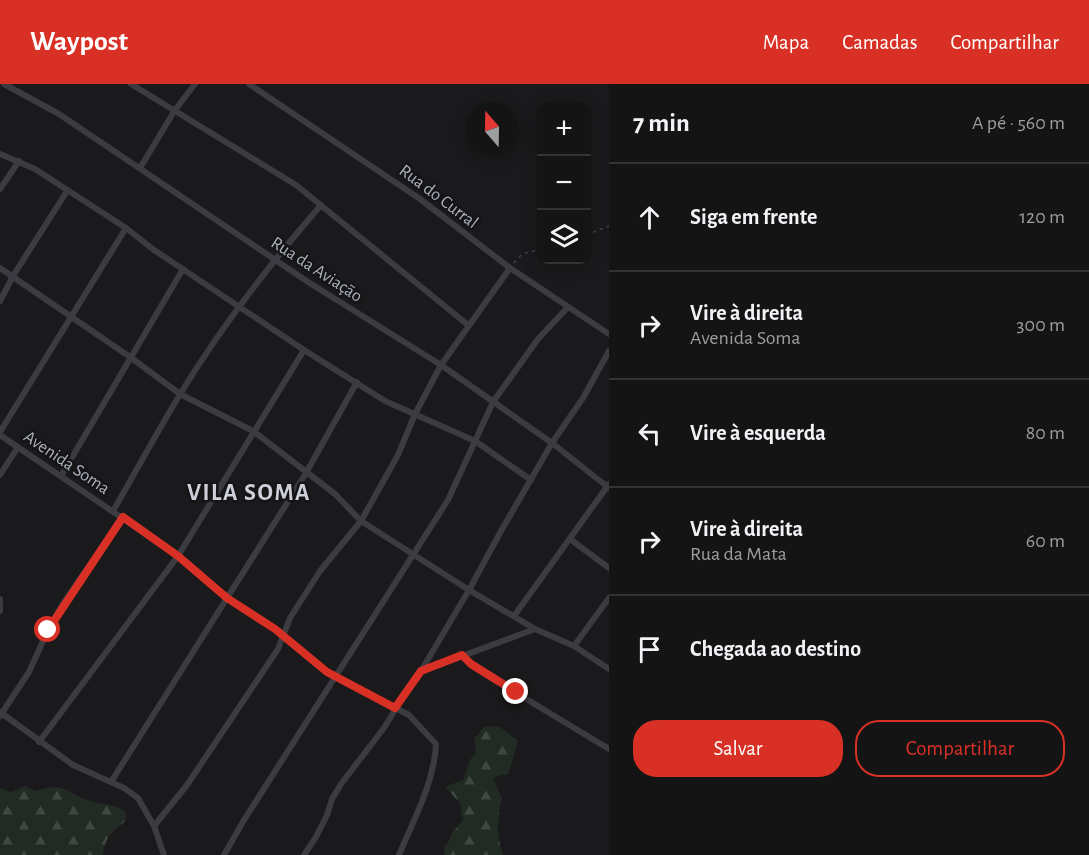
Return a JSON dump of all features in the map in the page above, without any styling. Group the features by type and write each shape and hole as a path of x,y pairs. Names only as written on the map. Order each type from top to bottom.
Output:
{"street":[{"name":"Rua da Aviação","path":"4,84 59,114 274,259 441,365 552,442 608,486"},
{"path":"131,84 296,185 468,325"},
{"path":"140,168 175,110 195,84"},
{"name":"Rua do Curral","path":"249,84 420,199 510,268 609,334"},
{"path":"0,154 35,169 126,228 154,250 304,350 385,401 475,441 531,480"},
{"path":"0,189 19,161"},
{"path":"0,301 13,276 67,191"},
{"path":"113,511 180,394 239,306 274,259 321,205"},
{"path":"0,434 126,228"},
{"path":"0,268 180,394 253,431 334,494 361,521 535,629 574,646 609,669"},
{"path":"154,826 172,806 194,775 278,649 290,618 320,571 361,521 398,454 415,414 441,365 510,268"},
{"path":"61,476 183,269"},
{"path":"224,855 448,500 493,402 538,339 568,307"},
{"path":"39,742 178,556 304,350"},
{"path":"304,855 316,837 341,784 384,728 421,671 470,590 552,442 583,398 609,351"},
{"path":"111,782 306,473 357,382"},
{"name":"Avenida Soma","path":"0,434 178,556 227,598 267,623 335,678 410,715 436,744 435,764 399,855"},
{"path":"0,475 18,447"},
{"path":"514,616 608,486"},
{"path":"123,517 64,602 29,672 1,714 73,765 124,788 138,798 154,826 164,855"},
{"path":"570,538 609,568"},
{"path":"574,646 609,598"},
{"path":"0,599 0,611"},
{"path":"421,671 535,629"},
{"path":"462,655 485,674 609,749"}],"path":[{"path":"591,233 609,226"},
{"path":"510,268 522,254 537,250"}],"green space":[{"path":"485,726 500,727 518,741 508,775 500,775 493,779 502,798 498,826 503,855 445,855 444,848 451,834 463,820 460,803 445,787 463,780 470,760 476,753 474,739"},
{"path":"25,786 35,791 53,787 65,789 81,798 122,810 126,813 126,821 110,835 103,855 0,855 0,788 11,792"}],"district":[{"name":"VILA SOMA","path":"249,492"}],"route":[{"path":"48,630 64,602 123,517 178,556 227,598 275,629 335,678 395,708 421,671 462,655 485,674 516,692"}]}
